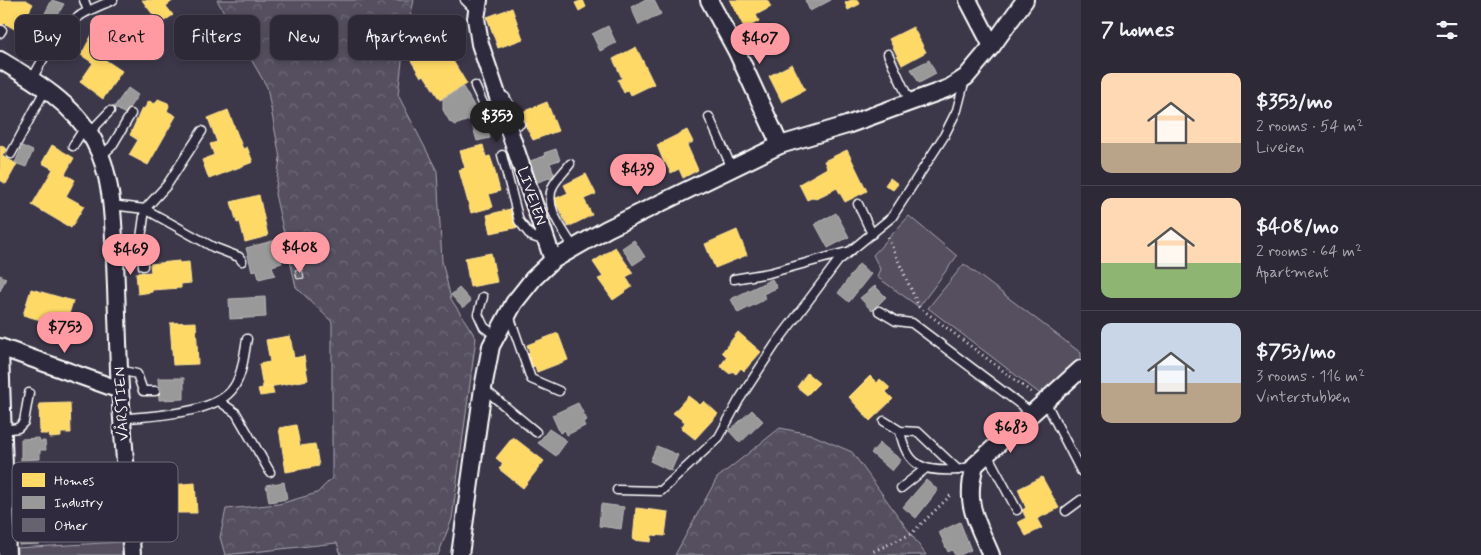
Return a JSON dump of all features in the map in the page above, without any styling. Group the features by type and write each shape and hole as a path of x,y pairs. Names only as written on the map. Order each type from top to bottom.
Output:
{"street":[{"path":"709,0 737,52 780,145"},
{"path":"968,0 992,46"},
{"path":"460,555 483,388 491,346 508,313 533,279 553,260 624,220 780,145 950,88 966,77 992,46 1024,0"},
{"name":"LIVEIEN","path":"477,10 497,95 513,121 553,260"},
{"name":"VÅRSTIEN","path":"0,60 32,79 66,106 87,130 101,156 111,205 126,462"},
{"path":"8,555 3,523 6,503 0,349 120,390"},
{"path":"991,555 969,501 970,482 981,459 1046,403 1081,369"},
{"name":"VÅRSTIEN","path":"131,542 132,555"}],"lane":[{"path":"84,0 88,11"},
{"path":"80,16 113,0"},
{"path":"465,0 477,10"},
{"path":"888,54 910,102"},
{"path":"32,79 44,60"},
{"path":"617,490 661,491 719,437 739,400 775,345 838,261 882,226 906,198 944,136 957,110 966,77"},
{"path":"475,86 488,114 495,121 513,121"},
{"path":"11,154 45,90"},
{"path":"73,146 87,130 110,111"},
{"path":"101,156 112,146 131,114"},
{"path":"709,117 732,168"},
{"path":"143,266 141,238 145,209 167,186 202,132"},
{"path":"502,156 519,221 531,236 547,242"},
{"path":"570,164 553,186 549,197 552,211 574,248"},
{"path":"858,204 872,234"},
{"path":"111,205 145,209 212,247 239,257 242,261"},
{"path":"734,278 769,273 851,251"},
{"path":"483,297 478,314 484,327 496,336"},
{"path":"880,311 896,321 912,323 1033,414"},
{"path":"508,313 532,379 559,391"},
{"path":"122,419 198,409 227,396 241,370 247,338"},
{"path":"119,370 137,374 143,391 155,391"},
{"path":"483,388 536,432"},
{"path":"2,438 24,422 29,393"},
{"path":"219,401 236,413 270,472"},
{"path":"1046,403 1078,460 1081,471"},
{"path":"884,421 900,431 918,432 958,470"},
{"path":"900,431 902,446 913,460 925,469 958,470 981,459 1017,510"},
{"path":"901,488 925,469"},
{"path":"1066,510 1081,500"},
{"path":"6,503 12,503"}],"path":[{"path":"882,226 919,307 1046,403"},
{"path":"871,555 872,552 911,534 956,489"}],"green space":[{"path":"217,0 414,0 411,15 348,15 348,60 402,60 398,95 437,171 442,261 451,299 476,338 452,519 438,555 341,555 337,543 225,555 220,537 226,509 279,504 317,493 332,478 332,322 296,287 275,194 280,158 267,87 251,60 260,60 260,15 226,15"},
{"path":"909,216 957,256 919,307 877,277 880,269 873,255"},
{"path":"964,264 1081,353 1081,357 1043,396 928,308"},
{"path":"780,428 810,434 852,452 926,555 675,555 717,478"},
{"path":"121,542 122,555 17,555 17,548"}],"building: Homes":[{"path":"0,0 26,0 33,4 27,15 15,15 15,29 4,23 0,30"},
{"path":"142,0 174,0 166,6 173,15 164,21 164,15 153,15"},
{"path":"583,0 586,7 579,11 575,3"},
{"path":"730,0 767,0 771,7 756,15 759,21 745,29"},
{"path":"851,0 858,0 860,4 848,10 845,3"},
{"path":"512,8 523,39 498,48 487,17"},
{"path":"913,27 926,52 902,65 889,39"},
{"path":"90,38 90,60 106,60 122,71 103,99 80,82 93,63 81,55"},
{"path":"636,47 654,84 631,95 628,90 624,93 618,80 622,78 613,59"},
{"path":"411,60 452,60 467,84 440,100 424,75 421,77"},
{"path":"792,64 805,90 782,102 769,76"},
{"path":"158,99 168,103 167,111 176,116 148,165 129,155 138,140 130,135 142,108 144,109 149,101 155,104"},
{"path":"547,102 558,131 533,140 524,123 526,123 522,112"},
{"path":"228,110 243,149 247,147 253,162 209,179 202,160 214,155 210,144 217,142 208,118"},
{"path":"687,130 693,142 687,145 698,170 683,178 679,169 671,173 664,163 657,145"},
{"path":"0,145 7,149 2,156 17,164 6,184 0,180"},
{"path":"52,145 74,158 65,174 75,180 66,196 84,206 71,228 32,205 53,169 42,163"},
{"path":"483,145 486,157 490,156 500,191 489,194 493,207 471,213 459,170 465,168 460,151"},
{"path":"847,150 867,191 845,202 837,188 815,199 814,197 807,200 799,184 827,168 824,161"},
{"path":"586,174 596,194 584,199 592,215 568,227 554,199 568,193 564,185"},
{"path":"890,178 898,184 893,190 885,185"},
{"path":"259,195 268,236 245,242 240,222 237,223 231,202"},
{"path":"514,208 519,227 491,233 487,215"},
{"path":"737,230 747,255 715,268 705,244"},
{"path":"615,247 633,273 626,277 632,287 613,300 598,279 603,277 593,262"},
{"path":"491,253 497,282 470,287 465,258"},
{"path":"179,261 179,263 189,262 191,283 181,284 181,288 152,290 152,292 138,294 136,273 151,272 150,264"},
{"path":"31,289 73,301 65,327 23,315"},
{"path":"196,322 198,364 173,365 170,323"},
{"path":"738,332 761,352 744,371 741,368 736,374 732,371 730,374 720,366 727,357 722,352"},
{"path":"558,333 568,360 537,372 535,366 529,368 524,355 530,353 527,345"},
{"path":"290,336 294,358 304,356 308,380 263,388 259,364 270,362 266,340"},
{"path":"807,373 819,383 807,395 797,387"},
{"path":"870,376 877,383 880,379 890,388 886,392 893,399 870,421 849,397"},
{"path":"272,386 274,394 260,396 258,389"},
{"path":"688,396 700,405 704,401 718,414 695,439 681,428 685,422 673,413"},
{"path":"70,403 71,433 61,433 61,437 50,438 49,434 40,434 39,404"},
{"path":"296,425 300,446 315,444 319,466 286,472 279,428"},
{"path":"513,437 544,461 523,488 499,469 503,464 496,458"},
{"path":"1042,477 1059,508 1037,519 1042,528 1026,536 1018,522 1026,518 1022,510 1026,508 1018,489"},
{"path":"195,483 197,513 178,513 178,484"},
{"path":"636,508 668,512 665,536 652,535 651,542 633,540"}],"building: Industry":[{"path":"52,0 64,4 58,15 44,15"},
{"path":"644,0 654,0 661,14 639,25 631,7"},
{"path":"805,0 831,0 810,11"},
{"path":"608,26 616,43 600,51 592,34"},
{"path":"929,60 936,74 919,83 911,69"},
{"path":"463,87 480,116 455,125 450,122 443,110 443,98"},
{"path":"128,88 138,95 125,114 114,107"},
{"path":"485,120 490,138 477,141 472,124"},
{"path":"22,146 33,151 26,167 15,163"},
{"path":"556,149 560,160 550,163 555,176 535,183 527,162 545,156 544,153"},
{"path":"836,213 849,237 828,248 815,224"},
{"path":"276,240 282,263 272,266 275,275 259,279 257,270 252,271 246,248"},
{"path":"634,240 645,257 633,265 622,248"},
{"path":"859,264 871,274 849,302 838,293"},
{"path":"0,275 6,278 0,291"},
{"path":"772,279 777,288 763,294 766,299 738,313 731,299"},
{"path":"875,286 886,297 872,311 860,298"},
{"path":"459,288 471,301 463,308 451,295"},
{"path":"265,297 266,317 230,319 229,299"},
{"path":"158,378 184,378 184,399 159,400"},
{"path":"578,403 587,420 583,422 585,426 567,435 565,430 560,433 552,415"},
{"path":"752,410 763,421 740,443 729,431"},
{"path":"549,429 567,441 556,456 538,443"},
{"path":"39,438 40,441 45,441 46,450 40,450 40,459 21,460 21,439"},
{"path":"880,443 901,460 892,471 871,453"},
{"path":"657,446 678,455 671,471 650,461"},
{"path":"926,480 938,490 916,518 903,507"},
{"path":"284,482 287,499 269,502 266,485"},
{"path":"601,504 624,507 621,529 599,526"},
{"path":"960,522 971,550 955,555 952,550 948,552 939,532"},
{"path":"19,542 39,542 39,544 19,545"}],"building: Other":[{"path":"302,268 304,278 297,279 295,270"}]}
